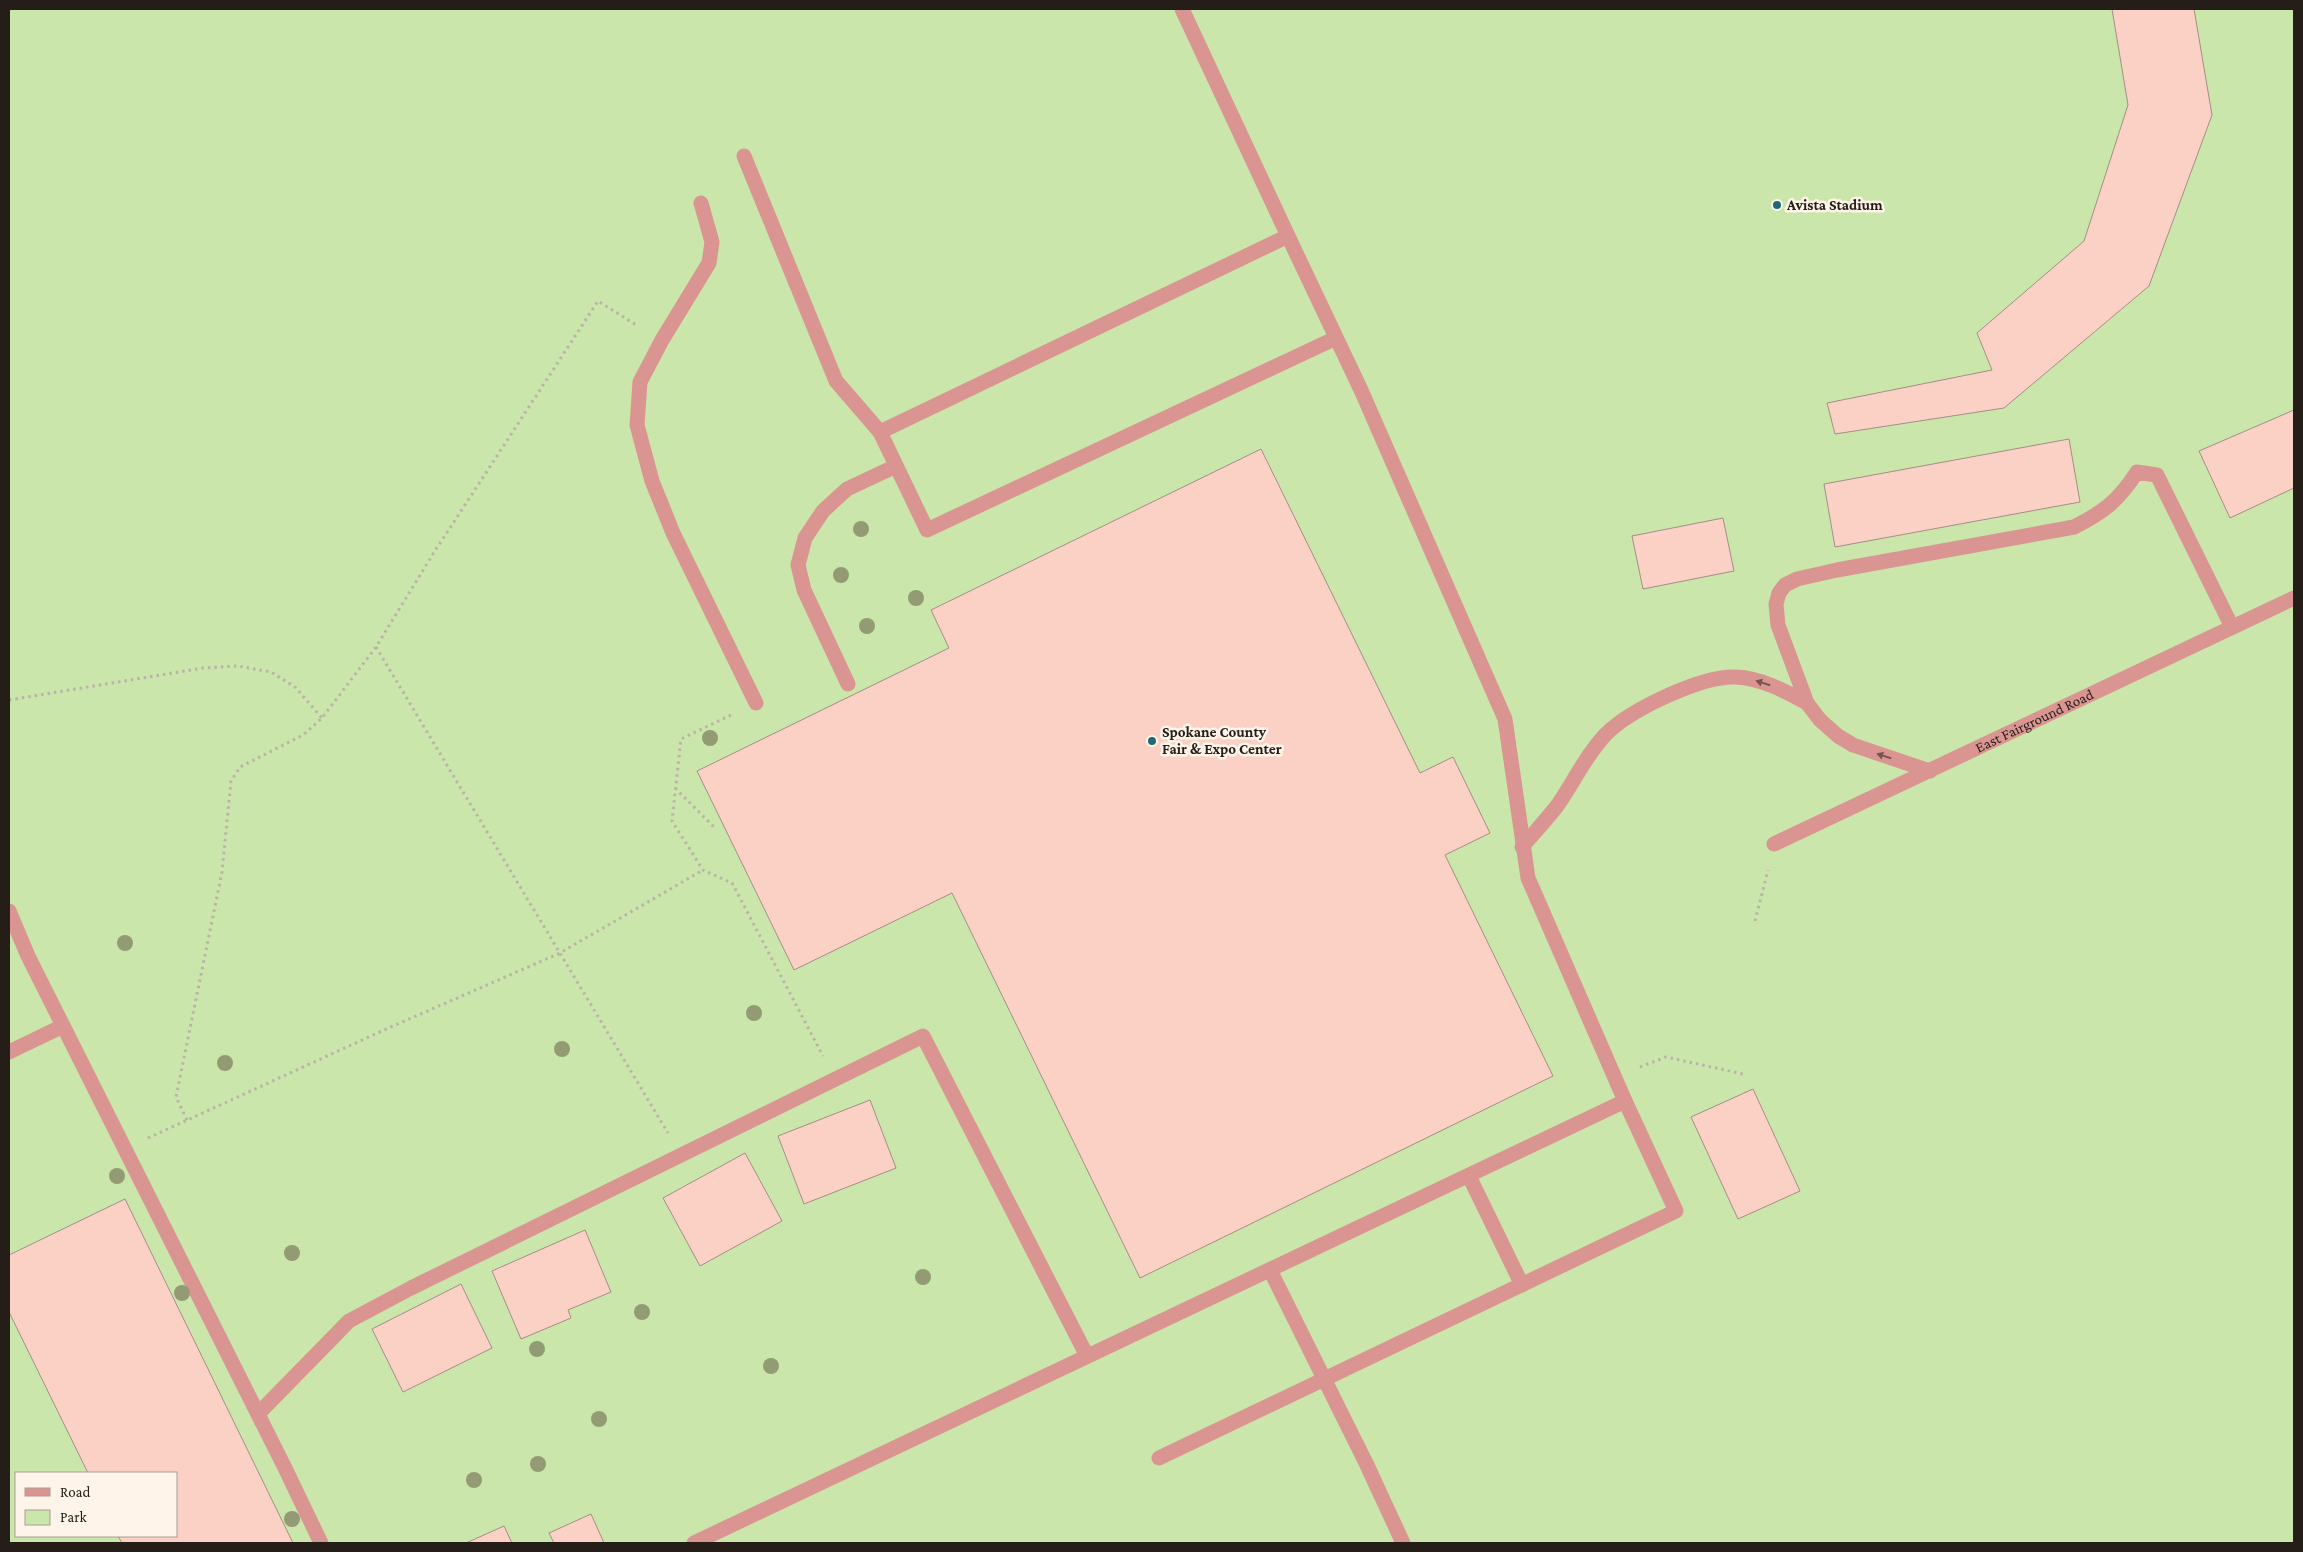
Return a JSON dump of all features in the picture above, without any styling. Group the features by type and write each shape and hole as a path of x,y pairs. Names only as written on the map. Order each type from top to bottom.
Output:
{"street":[{"path":"1159,1458 1676,1211 1625,1101 1528,878 1522,847 1505,719 1361,390 1182,9"},
{"path":"744,156 836,381 880,432 928,530 1336,338"},
{"path":"701,203 712,242 709,263 662,340 640,382 637,426 652,480 673,533 756,703"},
{"path":"880,432 1288,236"},
{"path":"848,684 804,590 798,565 805,538 823,511 847,489 896,466"},
{"path":"1930,771 1866,750 1838,736 1820,720 1807,703 1778,625 1776,604 1778,594 1785,585 1797,579 1838,570 2074,527 2095,517 2122,495 2137,472 2157,475 2232,627"},
{"name":"East Fairground Road","path":"1774,844 2294,598"},
{"path":"1522,847 1557,806 1586,758 1606,734 1625,718 1675,693 1720,677 1738,677 1762,683 1782,690 1807,703"},
{"path":"9,912 16,931 321,1543"},
{"path":"9,1052 63,1026"},
{"path":"258,1414 349,1321 411,1288 923,1036 1087,1356"},
{"path":"694,1543 1625,1101"},
{"path":"1469,1176 1522,1285"},
{"path":"1270,1270 1366,1463 1403,1543"}],"path":[{"path":"187,1120 176,1097 222,872 230,781 240,767 303,735 322,718 376,647 433,554 598,301 662,340"},
{"path":"376,647 681,1155"},
{"path":"9,700 203,668 238,666 272,672 295,687 322,718"},
{"path":"756,703 681,739 672,821 703,870 732,883 835,1079"},
{"path":"675,788 714,827"},
{"path":"1755,920 1774,844"},
{"path":"125,1148 384,1030 560,954 703,870"},
{"path":"1615,1077 1666,1056 1743,1074"}],"green space":[{"name":"Spokane County Fair & Expo Center","path":"9,9 2294,9 2294,1543 9,1543"}],"building":[{"path":"2112,9 2194,9 2212,115 2149,286 2004,408 1835,434 1827,403 1992,370 1977,333 2084,241 2128,105"},
{"path":"2294,410 2294,488 2230,518 2199,451"},
{"path":"2069,439 2080,502 1835,547 1824,484"},
{"path":"1261,449 1420,773 1453,757 1490,833 1445,855 1553,1076 1140,1278 952,893 794,970 697,771 949,648 931,610"},
{"path":"1723,518 1734,571 1643,589 1632,536"},
{"path":"1753,1089 1800,1191 1738,1219 1691,1117"},
{"path":"870,1100 896,1168 804,1204 778,1136"},
{"path":"745,1153 782,1221 700,1266 663,1198"},
{"path":"125,1199 293,1543 122,1543 119,1537 178,1537 178,1472 88,1472 9,1312 9,1255"},
{"path":"585,1230 611,1292 568,1310 571,1318 521,1339 492,1271"},
{"path":"461,1284 492,1348 403,1392 372,1329"},
{"path":"591,1514 604,1543 554,1543 549,1533"},
{"path":"504,1526 512,1543 466,1543"}],"place":[{"name":"Avista Stadium","path":"1777,205"},
{"name":"Spokane County Fair & Expo Center","path":"1152,741"}]}
